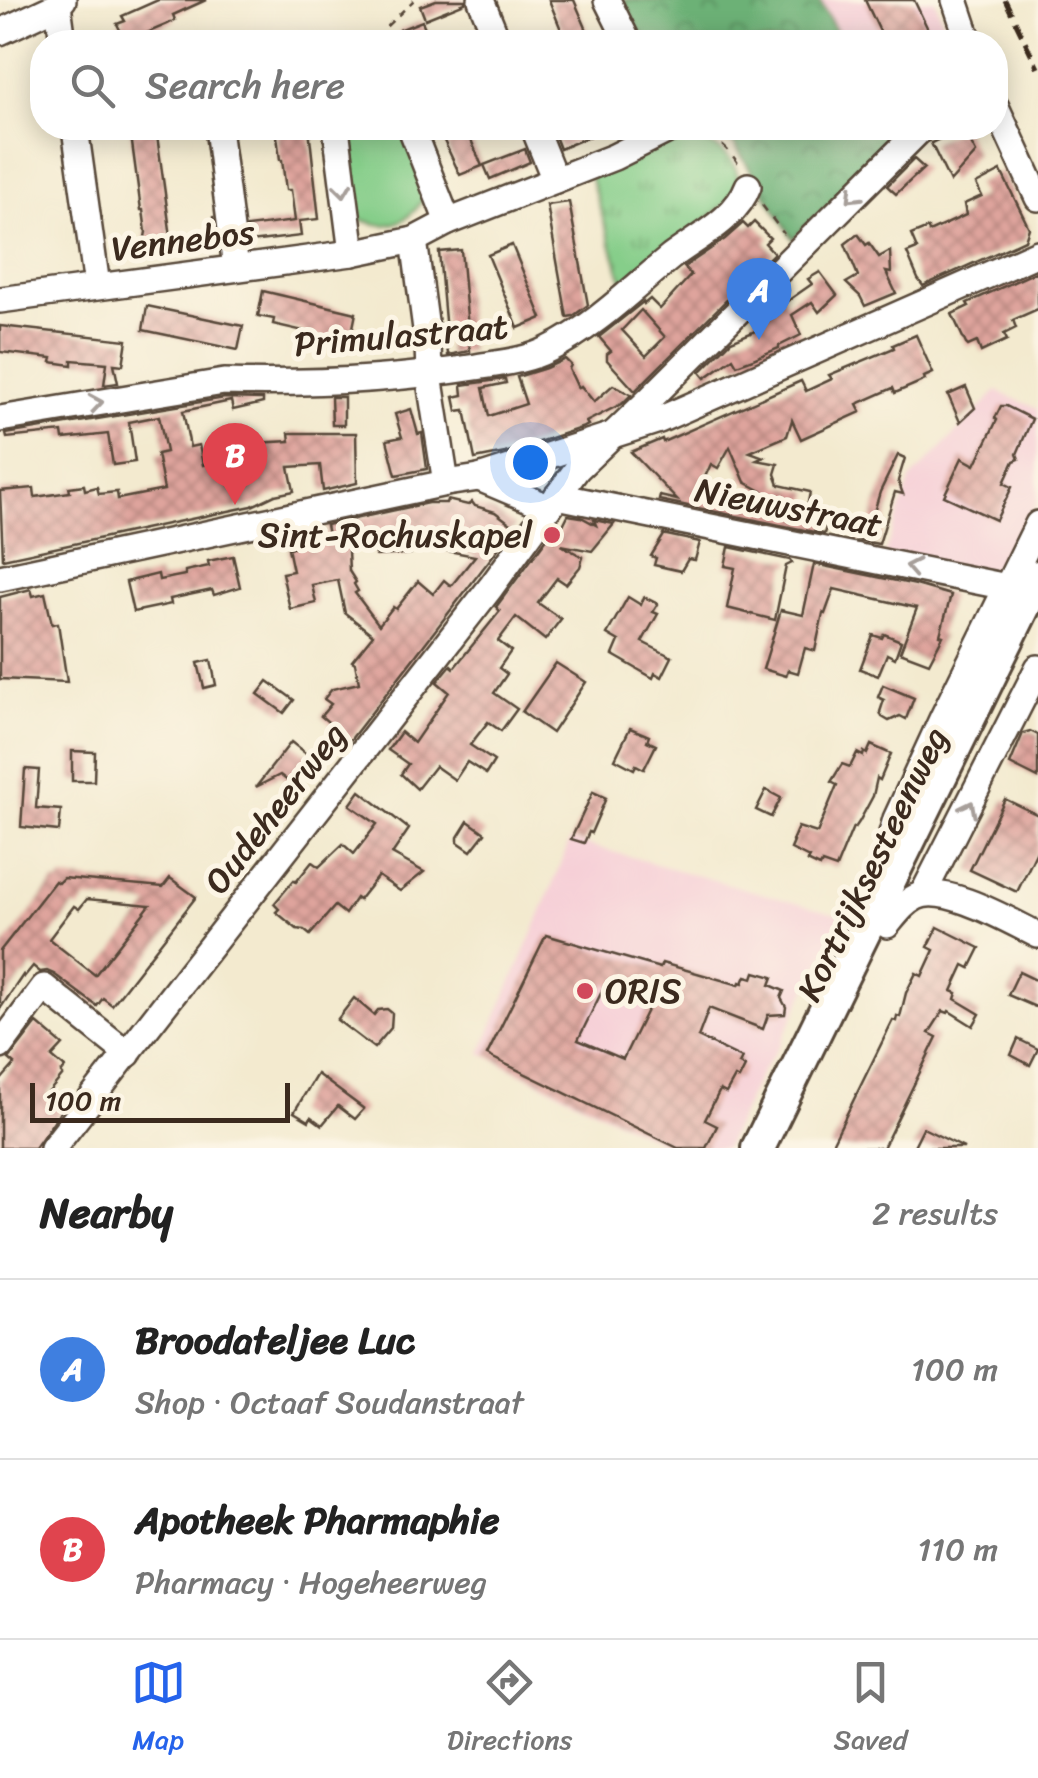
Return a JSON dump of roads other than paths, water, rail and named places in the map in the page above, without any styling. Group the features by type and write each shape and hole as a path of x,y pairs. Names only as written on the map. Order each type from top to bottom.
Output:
{"main road":[{"name":"Kortrijksesteenweg","path":"758,1148 1023,582"},
{"name":"Kortrijksesteenweg","path":"778,1148 1038,614"}],"street":[{"path":"481,0 493,30"},
{"path":"607,0 622,30"},
{"path":"954,0 965,30"},
{"path":"0,32 60,3 62,30"},
{"path":"1008,134 1038,198"},
{"path":"77,140 97,286"},
{"path":"220,140 236,268"},
{"path":"339,140 363,251"},
{"path":"416,140 448,222"},
{"path":"539,140 555,180"},
{"name":"Vennebos","path":"0,300 363,251 414,240 448,222 648,140"},
{"name":"Oudeheerweg","path":"53,1148 480,602 553,502 570,460 612,434 650,400 910,140"},
{"name":"Primulastraat","path":"0,419 224,382 429,374 524,360 577,332 729,215 742,201 748,186"},
{"path":"0,578 446,483 414,240"},
{"path":"612,434 659,420 1038,253"},
{"path":"516,479 570,460"},
{"name":"Nieuwstraat","path":"446,483 479,478 516,479 553,502 1023,582"},
{"name":"Kortrijksesteenweg","path":"1023,582 1038,524"},
{"name":"Kortrijksesteenweg","path":"924,894 1038,668"},
{"path":"945,856 950,875 970,901"},
{"path":"887,925 901,908 924,894 970,901 1038,935"},
{"path":"0,1046 44,987 128,1054"}],"railway":[{"path":"1005,0 1038,68"}],"place":[{"name":"Broodateljee Luc","path":"759,340"},
{"name":"Apotheek Pharmaphie","path":"235,505"},
{"name":"Sint-Rochuskapel","path":"552,535"},
{"name":"ORIS","path":"585,991"}]}
